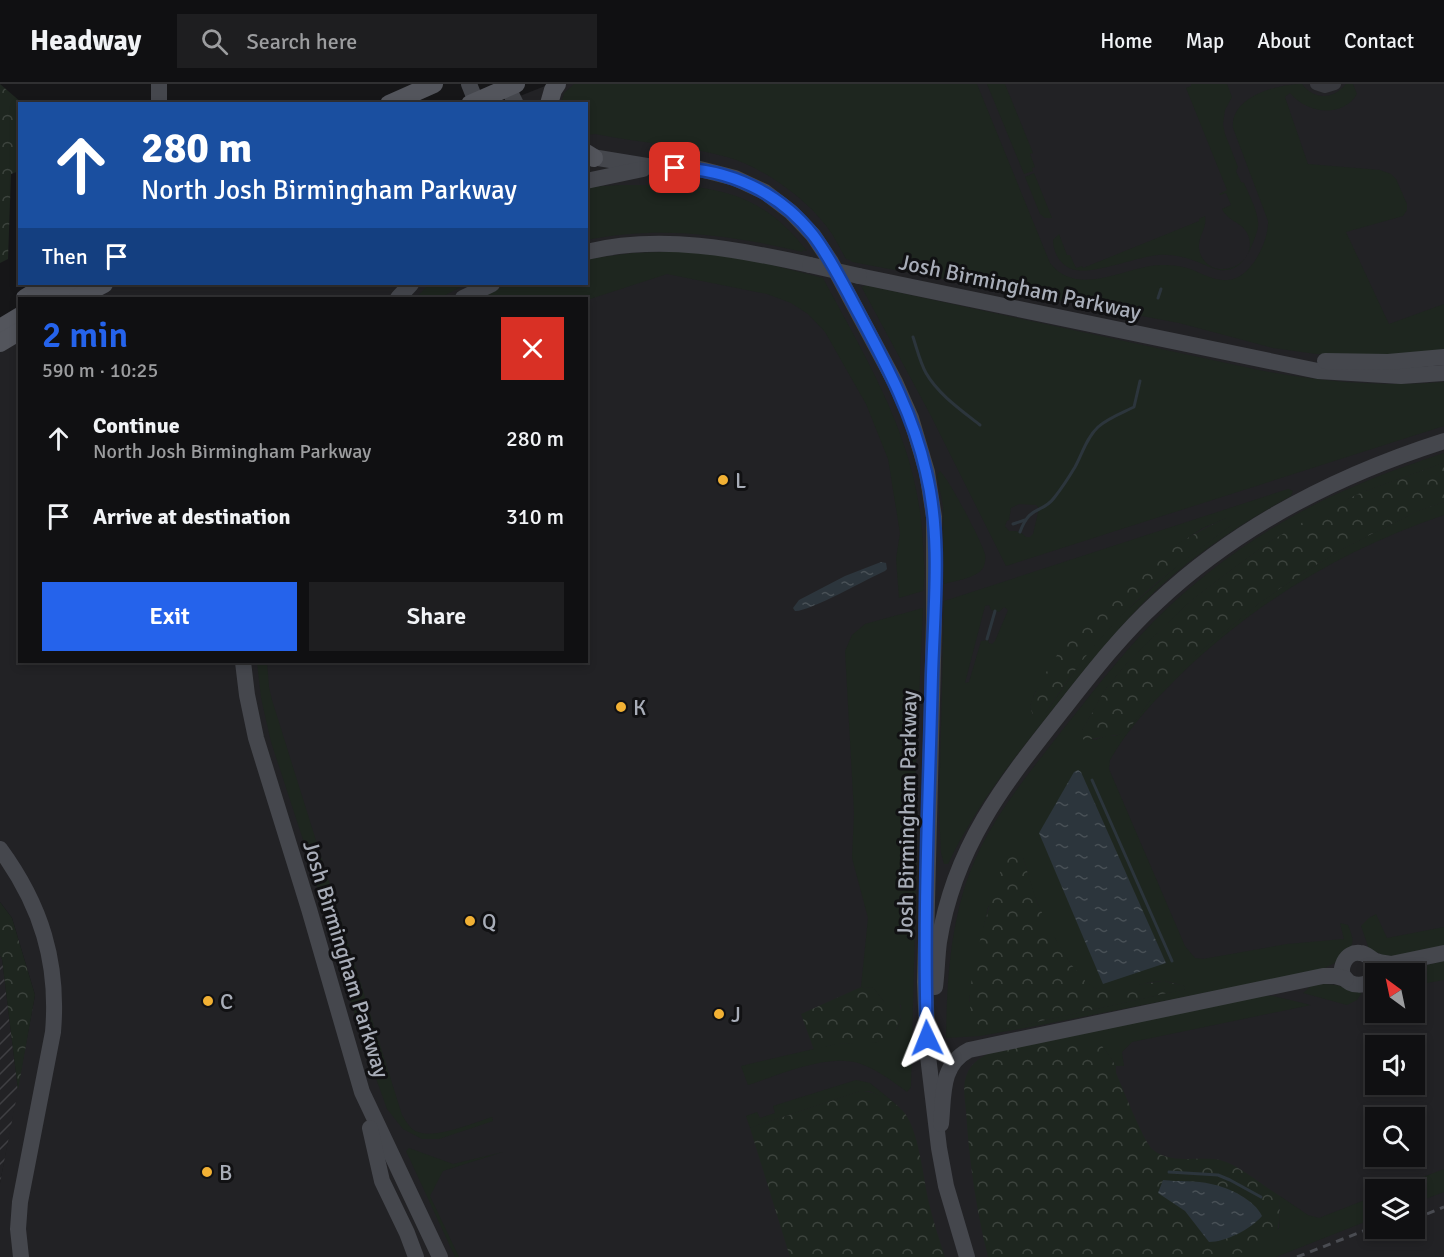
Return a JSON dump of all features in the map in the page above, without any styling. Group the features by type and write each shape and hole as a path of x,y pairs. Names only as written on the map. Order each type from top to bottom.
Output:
{"main road":[{"path":"159,84 159,102"},
{"path":"393,102 418,84"},
{"path":"393,102 434,84"},
{"path":"550,102 556,84"},
{"path":"473,98 511,90"},
{"path":"589,156 653,167"},
{"path":"588,181 653,167"},
{"name":"Josh Birmingham Parkway","path":"653,167 696,168 735,178 765,192 791,212 813,235 831,262 895,382 911,418 927,472 934,517 934,620 927,876 928,1056 946,1186 967,1257"},
{"name":"Josh Birmingham Parkway","path":"588,252 634,245 697,245 747,252 1318,371 1391,376 1444,373"},
{"path":"27,297 46,285"},
{"path":"50,297 71,285"},
{"path":"79,297 102,285"},
{"path":"399,297 410,285"},
{"path":"465,297 490,285"},
{"path":"0,314 18,303"},
{"path":"0,328 18,317"},
{"path":"0,343 18,333"},
{"path":"1217,351 1335,362 1388,362 1444,357"},
{"name":"Josh Birmingham Parkway","path":"928,1056 939,941 948,902 961,863 978,826 999,792 1100,663 1156,603 1220,549 1253,526 1290,504 1364,469 1444,441"},
{"path":"235,663 247,695"},
{"name":"Josh Birmingham Parkway","path":"243,663 256,738 362,1092 440,1257"},
{"path":"0,849 21,879 42,924 53,974 56,1006 54,1032 20,1202 18,1229 21,1257"},
{"path":"1346,979 1342,970 1349,956 1359,952 1365,953 1372,963"},
{"path":"1396,963 1444,953"},
{"path":"939,1148 948,1069 956,1058 969,1050 1312,978 1335,976 1346,979 1354,985 1365,984"},
{"path":"362,1092 382,1181 416,1257"}],"street":[{"path":"1316,84 1325,87 1335,84"}],"shaded area":[{"path":"550,84 1444,84 1444,1257 0,1257 0,1183 35,995 12,918 0,902 0,352 18,341 18,663 588,663 588,297 91,297 112,285 588,285 588,102 505,102"},
{"path":"0,956 18,1090 0,1183"}],"green space":[{"path":"0,84 21,102 18,102 18,171 11,174 8,259 0,263"},
{"path":"574,84 977,84 1050,263 1061,273 1074,279 1088,280 1165,265 1230,280 1249,269 1259,254 1268,228 1268,221 1233,128 1234,117 1239,108 1257,94 1280,87 1302,84 1312,93 1324,96 1335,93 1346,84 1353,84 1357,94 1350,102 1333,110 1314,109 1297,100 1290,93 1285,97 1308,164 1380,170 1391,174 1396,179 1407,204 1407,210 1403,216 1346,232 1389,324 1444,304 1444,352 1353,356 1273,348 1179,323 852,262 846,259 830,231 818,216 769,176 727,157 595,134 588,135 588,102 562,102 564,93"},
{"path":"987,84 1005,84 1033,153 1030,154 1035,167 1032,168 1033,171 1024,174"},
{"path":"1191,84 1227,84 1232,97 1225,110 1223,124 1225,134 1238,167 1236,171 1253,202 1258,222 1252,246 1247,255 1250,246 1246,231 1228,217 1222,209 1231,205 1226,193 1219,194 1227,190 1186,88"},
{"path":"1034,173 1052,218 1045,218 1040,214 1025,177"},
{"path":"675,186 723,192 745,200 767,212 787,228 807,251 695,234 641,233 588,240 588,187"},
{"path":"1205,216 1199,248 1206,262 1214,268 1223,269 1233,267 1247,256 1238,266 1227,270 1214,269 1183,257 1163,255 1149,256 1091,270 1080,270 1072,269 1061,261 1054,249 1053,240 1059,234 1067,255 1070,255 1076,268 1082,266 1083,268 1199,221"},
{"path":"688,251 756,261 823,278 874,374 902,439 919,508 924,562 923,591 899,598 896,559 900,533 888,459 866,404 825,332 808,314 791,303 767,294 667,274 588,300 588,297 479,297 507,285 588,285 588,259 633,253"},
{"path":"428,285 464,285 442,297 417,297"},
{"path":"864,285 1282,374 1374,384 1444,382 1444,426 1006,566 931,416 861,286 864,287","holes":["1019,504 1036,505 1039,508 1033,534 1030,537 1009,531 1005,526 1009,520 1011,508"]},
{"path":"1444,453 1444,463 1358,494 1271,541 1191,601 1130,660 1105,690 1082,731 1094,740 1115,736 1128,730 1151,699 1194,656 1259,603 1340,550 1417,511 1444,502 1444,515 1370,544 1335,562 1268,603 1236,627 1205,652 1158,698 1132,728 1110,760 1109,769 1185,946 1195,958 1203,959 1287,944 1344,939 1340,923 1348,925 1352,937 1352,944 1346,954 1317,971 1031,1027 980,1036 946,1038 948,980 955,925 965,886 982,845 1017,789 1115,664 1175,601 1247,544 1327,498","holes":["1023,858 1035,897 1047,923 1062,951 1089,985 1097,989 1112,990 1161,981 1184,986 1185,989 1000,1030 969,1001 988,908"]},
{"path":"1444,463 1444,502 1417,511 1340,550 1292,580 1259,603 1194,656 1151,699 1128,730 1122,734 1084,740 1081,736 1082,731 1105,690 1130,660 1191,601 1271,541 1310,518 1358,494"},
{"path":"940,471 965,511 985,554 983,568 976,574 944,584 943,506 937,475"},
{"path":"1288,489 1293,491 1291,496 1195,557 1160,586 1131,615 1084,670 1008,767 982,804 948,864 944,864 941,853 939,810 944,601","holes":["1227,518 1231,525 1179,564 1121,615 1087,653 1046,712 1033,715 1030,707 1035,693 1085,621 1123,585 1166,552 1203,528","989,605 991,610 999,612 1004,607 1008,610 995,641 992,644 988,640 981,641 969,682 965,683 985,606"]},
{"path":"1227,518 1232,520 1231,525 1133,604 1090,651 1046,712 1038,719 1033,715 1030,707 1044,677 1062,648 1110,594 1168,550"},
{"path":"923,608 915,788 917,839 911,1087 907,1092 872,1069 845,1061 817,1063 748,1085 741,1066 835,1044 877,1042 897,1029 901,1018 901,1005 884,1002 873,988 861,987 868,918 852,858 854,813 845,651 852,635 865,624"},
{"path":"257,663 267,663 272,700 402,1115 413,1129 426,1134 455,1129 492,1117 493,1121 439,1139 422,1139 403,1129 387,1109 334,949 310,861 271,742 261,698"},
{"path":"1011,852 1017,852 1023,858 1037,903 1070,963 1087,983 1096,989 1112,989 1163,981 1184,986 1185,989 1000,1030 978,1025 973,1018 970,1006 975,964 987,914 1005,857"},
{"path":"0,902 12,918 35,995 18,1090 0,956"},
{"path":"1376,914 1387,938 1444,927 1444,947 1391,956 1369,949 1361,926"},
{"path":"1444,961 1444,980 1425,983 1425,965"},
{"path":"1324,984 1360,991 1361,994 1357,1000 1347,1005 1303,993 1311,986"},
{"path":"861,987 873,988 884,1002 897,1000 901,1014 895,1031 881,1041 837,1044 814,1050 801,1014"},
{"path":"1255,996 1273,996 1311,1005 1132,1042 1122,1052 1124,1066 1116,1066 1102,1046 1034,1040"},
{"path":"1034,1040 1079,1041 1102,1046 1116,1066 1116,1073 1128,1101 1152,1149 1167,1157 1220,1160 1243,1171 1280,1196 1278,1226 1270,1242 1230,1257 988,1257 971,1166 965,1078 972,1066 987,1054"},
{"path":"856,1080 870,1083 897,1105 870,1091 861,1091 750,1128 746,1116 757,1112 760,1118 775,1113 773,1106"},
{"path":"861,1091 877,1094 888,1100 898,1106 908,1118 920,1154 931,1210 945,1257 790,1257 750,1128"},
{"path":"409,1148 453,1164 503,1152 443,1171 430,1196 459,1257 455,1257 406,1151"},
{"path":"1444,1169 1444,1192 1425,1199 1425,1179 1418,1179"},
{"path":"1280,1196 1308,1215 1319,1218 1365,1200 1365,1222 1276,1257 1230,1257 1247,1250 1279,1228"}],"water":[{"path":"881,562 886,563 885,571 812,606 795,611 793,608 799,600 845,576"},
{"path":"1078,770 1081,772 1166,963 1103,984 1039,833 1074,772"},
{"path":"1163,1180 1199,1182 1225,1188 1247,1200 1262,1216 1238,1234 1209,1242 1185,1211 1158,1193"}],"waterway":[{"path":"1158,298 1161,289"},
{"path":"913,337 922,364 931,381 950,401 980,425"},
{"path":"1020,532 1028,517 1050,503 1060,490 1094,431 1106,421 1134,407 1140,381"},
{"path":"1013,524 1025,520"},
{"path":"987,639 995,611"},
{"path":"1092,780 1172,961"},
{"path":"1169,1172 1218,1175 1261,1197"}],"railway":[{"path":"1425,1215 1444,1207"},
{"path":"1297,1257 1365,1230"}],"place":[{"name":"L","path":"723,480"},
{"name":"K","path":"621,707"},
{"name":"Q","path":"470,921"},
{"name":"C","path":"208,1001"},
{"name":"J","path":"719,1014"},
{"name":"B","path":"207,1172"}],"route":[{"path":"675,168 696,168 735,178 765,192 791,212 813,235 831,262 895,382 911,418 927,472 934,517 934,620 927,876 927,1038"}]}
